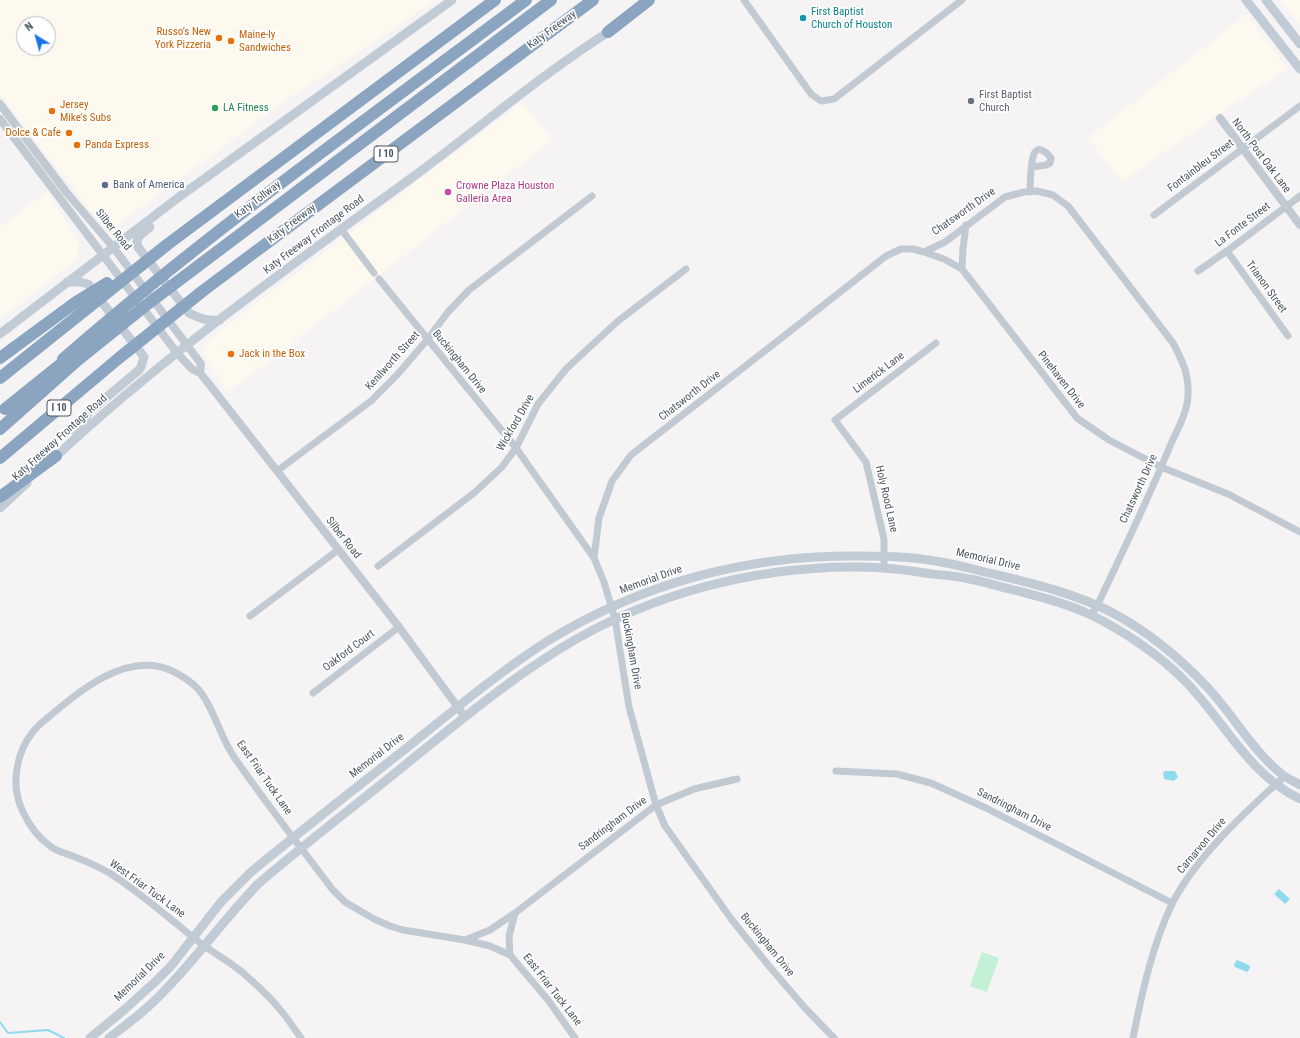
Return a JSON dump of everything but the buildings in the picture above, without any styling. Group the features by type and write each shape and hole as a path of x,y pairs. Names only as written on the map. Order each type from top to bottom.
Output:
{"highway":[{"path":"0,358 79,307 151,257 495,0"},
{"name":"Katy Tollway","path":"185,266 248,207 526,0"},
{"name":"Katy Freeway","path":"0,458 119,358 204,290 593,0"},
{"path":"608,32 649,0"},
{"path":"2,411 185,266 545,2"},
{"path":"0,378 79,307"},
{"path":"0,429 57,378 99,335"},
{"path":"0,496 56,456"}],"main road":[{"path":"0,334 113,247 230,160 452,0"},
{"name":"Katy Freeway Frontage Road","path":"0,508 56,456 138,384 187,345 548,74 657,0"},
{"path":"1246,0 1300,69"},
{"path":"1266,0 1300,44"},
{"path":"220,320 209,321 189,313 137,244 141,234 184,201 230,160"},
{"path":"67,282 80,282 88,284 144,357 141,367 89,412 72,442"},
{"name":"Memorial Drive","path":"90,1038 156,981 194,938 234,888 251,872 495,679 547,642 612,607 683,580 748,564 808,557 884,556 940,562 1023,581 1079,598 1132,624 1156,640 1209,689 1256,749 1285,776 1300,785"},
{"path":"748,564 750,576"},
{"name":"Memorial Drive","path":"109,1038 148,1007 167,989 242,900 258,884 465,717 542,660 616,619 658,601 689,590 750,576 835,567 884,568 971,579 1030,594 1091,615 1146,648 1188,683 1246,756 1276,784 1300,800"},
{"path":"1171,668 1178,659"},
{"path":"358,786 366,797"}],"street":[{"path":"744,0 811,94 821,101 834,99 962,0"},
{"name":"Silber Road","path":"0,104 67,193 113,247 187,345 200,364 200,373"},
{"name":"Fontainbleu Street","path":"1154,215 1300,106"},
{"path":"2,121 11,118"},
{"name":"North Post Oak Lane","path":"1220,118 1300,225"},
{"name":"Silber Road","path":"2,121 177,353 192,369 200,373 399,627 465,717"},
{"path":"1030,192 1032,167"},
{"name":"Chatsworth Drive","path":"594,558 599,518 612,481 631,455 886,256 902,249 913,249 924,252 945,242 1005,197 1024,192 1037,191 1053,195 1068,206 1173,343 1184,364 1188,385 1188,396 1184,412 1161,467 1097,606 1091,615"},
{"name":"Kenilworth Street","path":"277,471 371,401 397,375 427,340 448,312 469,290 592,196"},
{"name":"La Fonte Street","path":"1198,271 1300,196"},
{"path":"962,269 962,248 966,225"},
{"path":"341,229 374,273"},
{"name":"Trianon Street","path":"1227,251 1288,336"},
{"name":"Pinehaven Drive","path":"924,252 944,259 962,269 1077,418 1109,440 1161,467 1228,494 1300,532"},
{"name":"Wickford Drive","path":"378,566 474,493 502,467 516,448 538,404 566,369 618,321 686,269"},
{"name":"Buckingham Drive","path":"379,279 516,448 594,558 604,582 616,619 629,707 656,805 666,826 732,920 805,1008 834,1038"},
{"name":"Limerick Lane","path":"835,420 936,343"},
{"name":"Holy Rood Lane","path":"835,420 866,462 884,539 884,568"},
{"path":"250,616 338,550"},
{"name":"Oakford Court","path":"313,693 399,627"},
{"name":"East Friar Tuck Lane","path":"23,749 30,736 42,722 72,698 112,673 127,667 146,666 162,667 178,673 191,682 199,691 232,754 293,838 332,889 344,902 374,919 403,930 466,940 490,946 510,955 548,1000 575,1038"},
{"name":"West Friar Tuck Lane","path":"23,749 19,758 15,778 18,800 29,824 42,839 51,848 87,862 112,875 160,909 194,938 240,971 262,990 278,1006 301,1038"},
{"name":"Sandringham Drive","path":"836,771 897,774 931,783 958,794 1172,903"},
{"name":"Carnarvon Drive","path":"1133,1038 1147,976 1158,938 1172,903 1191,873 1223,836 1285,776"},
{"name":"Sandringham Drive","path":"466,940 490,930 515,913 656,805 694,789 737,779"},
{"path":"510,955 509,936 515,913"}],"shaded area":[{"path":"0,0 435,0 327,74 289,98 115,227 104,224 92,213 0,94"},
{"path":"1280,0 1300,0 1300,25"},
{"path":"1247,14 1287,69 1122,182 1088,138"},
{"path":"522,102 552,140 259,369 241,347 258,369 226,393 216,373 203,354 205,343"},
{"path":"47,192 79,246 76,260 0,319 0,227"}],"green space":[{"path":"982,952 999,958 987,992 970,986"}],"water":[{"path":"1165,771 1175,771 1178,777 1174,781 1164,779 1163,773"},
{"path":"1279,889 1290,899 1285,904 1274,894"},
{"path":"1237,960 1249,965 1250,967 1247,972 1235,967 1234,964"}],"waterway":[{"path":"0,1022 8,1033 48,1030 64,1038"}],"place":[{"name":"First Baptist Church of Houston","path":"803,18"},
{"name":"Russo’s New York Pizzeria","path":"219,38"},
{"name":"Maine-ly Sandwiches","path":"231,41"},
{"name":"First Baptist Church","path":"971,101"},
{"name":"LA Fitness","path":"215,108"},
{"name":"Jersey Mike's Subs","path":"52,111"},
{"name":"Dolce & Cafe","path":"69,133"},
{"name":"Panda Express","path":"77,145"},
{"name":"Bank of America","path":"105,185"},
{"name":"Crowne Plaza Houston Galleria Area","path":"448,192"},
{"name":"Jack in the Box","path":"231,354"}]}
